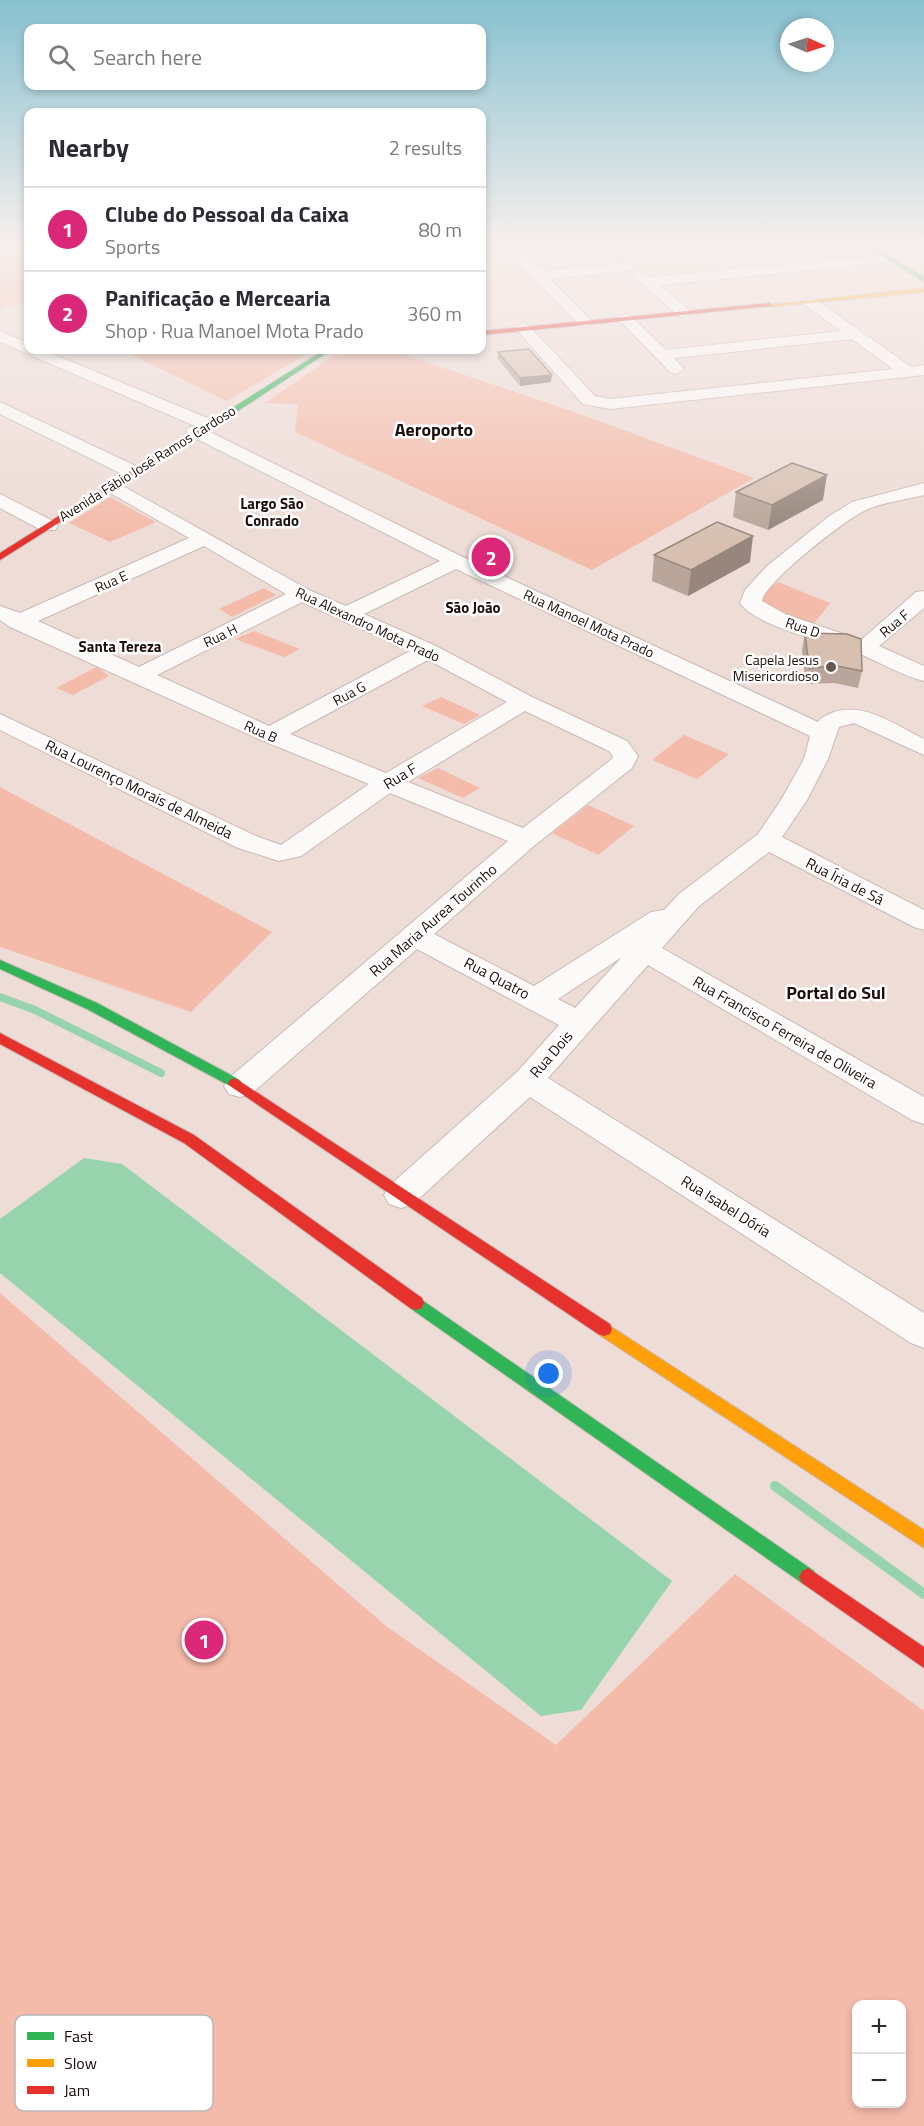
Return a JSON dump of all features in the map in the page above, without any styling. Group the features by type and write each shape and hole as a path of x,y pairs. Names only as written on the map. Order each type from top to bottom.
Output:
{"street":[{"path":"535,341 589,400 597,403 916,371"},
{"path":"648,341 703,394"},
{"path":"662,355 789,341"},
{"path":"867,341 916,371"},
{"name":"Rua Manoel Mota Prado","path":"41,354 201,428 456,561 823,733"},
{"name":"Avenida Fábio José Ramos Cardoso","path":"0,557 201,428 322,354"},
{"path":"0,408 134,472"},
{"name":"Rua Alexandro Mota Prado","path":"112,486 302,594 428,651 524,702 618,746 626,756"},
{"path":"777,546 796,553 835,521 859,506 924,489"},
{"path":"0,500 48,526"},
{"name":"Rua E","path":"9,617 204,539"},
{"name":"Rua D","path":"796,553 774,570 752,594 751,603 777,619 864,648 924,674"},
{"path":"346,614 456,561"},
{"name":"Rua H","path":"138,676 302,594"},
{"name":"Rua F","path":"864,648 924,597"},
{"name":"Rua B","path":"9,617 270,735 526,839"},
{"name":"Rua G","path":"270,735 428,651"},
{"name":"Rua F","path":"279,853 292,850 386,784 524,702"},
{"path":"823,733 831,722 850,715 874,722 924,748"},
{"name":"Rua Lourenço Morais de Almeida","path":"0,721 247,842 279,853"},
{"name":"Rua Dois","path":"536,999 689,900 767,840 794,800 816,759 823,733"},
{"name":"Rua Maria Aurea Tourinho","path":"240,1086 526,839 624,763 626,756"},
{"name":"Rua Íria de Sá","path":"767,840 924,921"},
{"name":"Rua Dois","path":"400,1195 528,1080 578,1022 646,951 689,900"},
{"name":"Rua Quatro","path":"416,936 578,1022"},
{"name":"Rua Francisco Ferreira de Oliveira","path":"646,951 924,1112"},
{"path":"0,964 92,1006 240,1086 400,1195 924,1540"},
{"path":"0,1038 189,1139 350,1257 924,1658"},
{"name":"Rua Isabel Dória","path":"528,1080 924,1332"}],"shaded area":[{"path":"129,354 306,354 227,401"},
{"path":"403,354 580,414 754,478 592,570 295,432 298,404 265,403 333,356"},
{"path":"110,497 156,522 110,542 69,523"},
{"path":"778,582 830,603 813,625 760,602 758,596"},
{"path":"264,588 276,595 232,617 219,609"},
{"path":"254,631 300,649 284,657 235,639"},
{"path":"97,667 109,676 73,695 56,688"},
{"path":"441,697 480,715 464,724 422,706"},
{"path":"684,735 729,754 697,779 652,760"},
{"path":"438,768 480,788 463,798 418,778"},
{"path":"0,787 272,932 191,1012 0,947"},
{"path":"588,805 634,826 598,855 552,833"},
{"path":"84,1158 122,1164 672,1581 581,1710 541,1716 0,1273 0,1219"},
{"path":"0,1293 386,1626 556,1745 735,1574 924,1711 924,2126 0,2126"}],"building":[{"path":"529,349 552,375 520,378 498,352"},
{"path":"792,463 827,475 772,505 736,492"},
{"path":"717,522 753,536 691,570 654,555"},
{"path":"805,633 847,634 861,639 862,671 837,666 809,668"}],"waterway":[{"path":"0,997 35,1010 161,1073"},
{"path":"775,1486 924,1594"}],"traffic: fast":[{"path":"227,414 322,354"},
{"path":"0,964 92,1006 235,1083"},
{"path":"416,1303 808,1577"}],"traffic: slow":[{"path":"604,1329 924,1540"}],"traffic: jam":[{"path":"0,557 227,414"},
{"path":"0,1038 189,1139 416,1303"},
{"path":"235,1083 604,1329"},
{"path":"808,1577 924,1658"}],"place":[{"name":"Panificação e Mercearia","path":"491,557"},
{"name":"Capela Jesus Misericordioso","path":"831,667"},
{"name":"Clube do Pessoal da Caixa","path":"204,1640"}],"district":[{"name":"Aeroporto","path":"434,429"},
{"name":"Largo São Conrado","path":"272,512"},
{"name":"São João","path":"473,607"},
{"name":"Santa Tereza","path":"120,646"},
{"name":"Portal do Sul","path":"836,992"}]}
